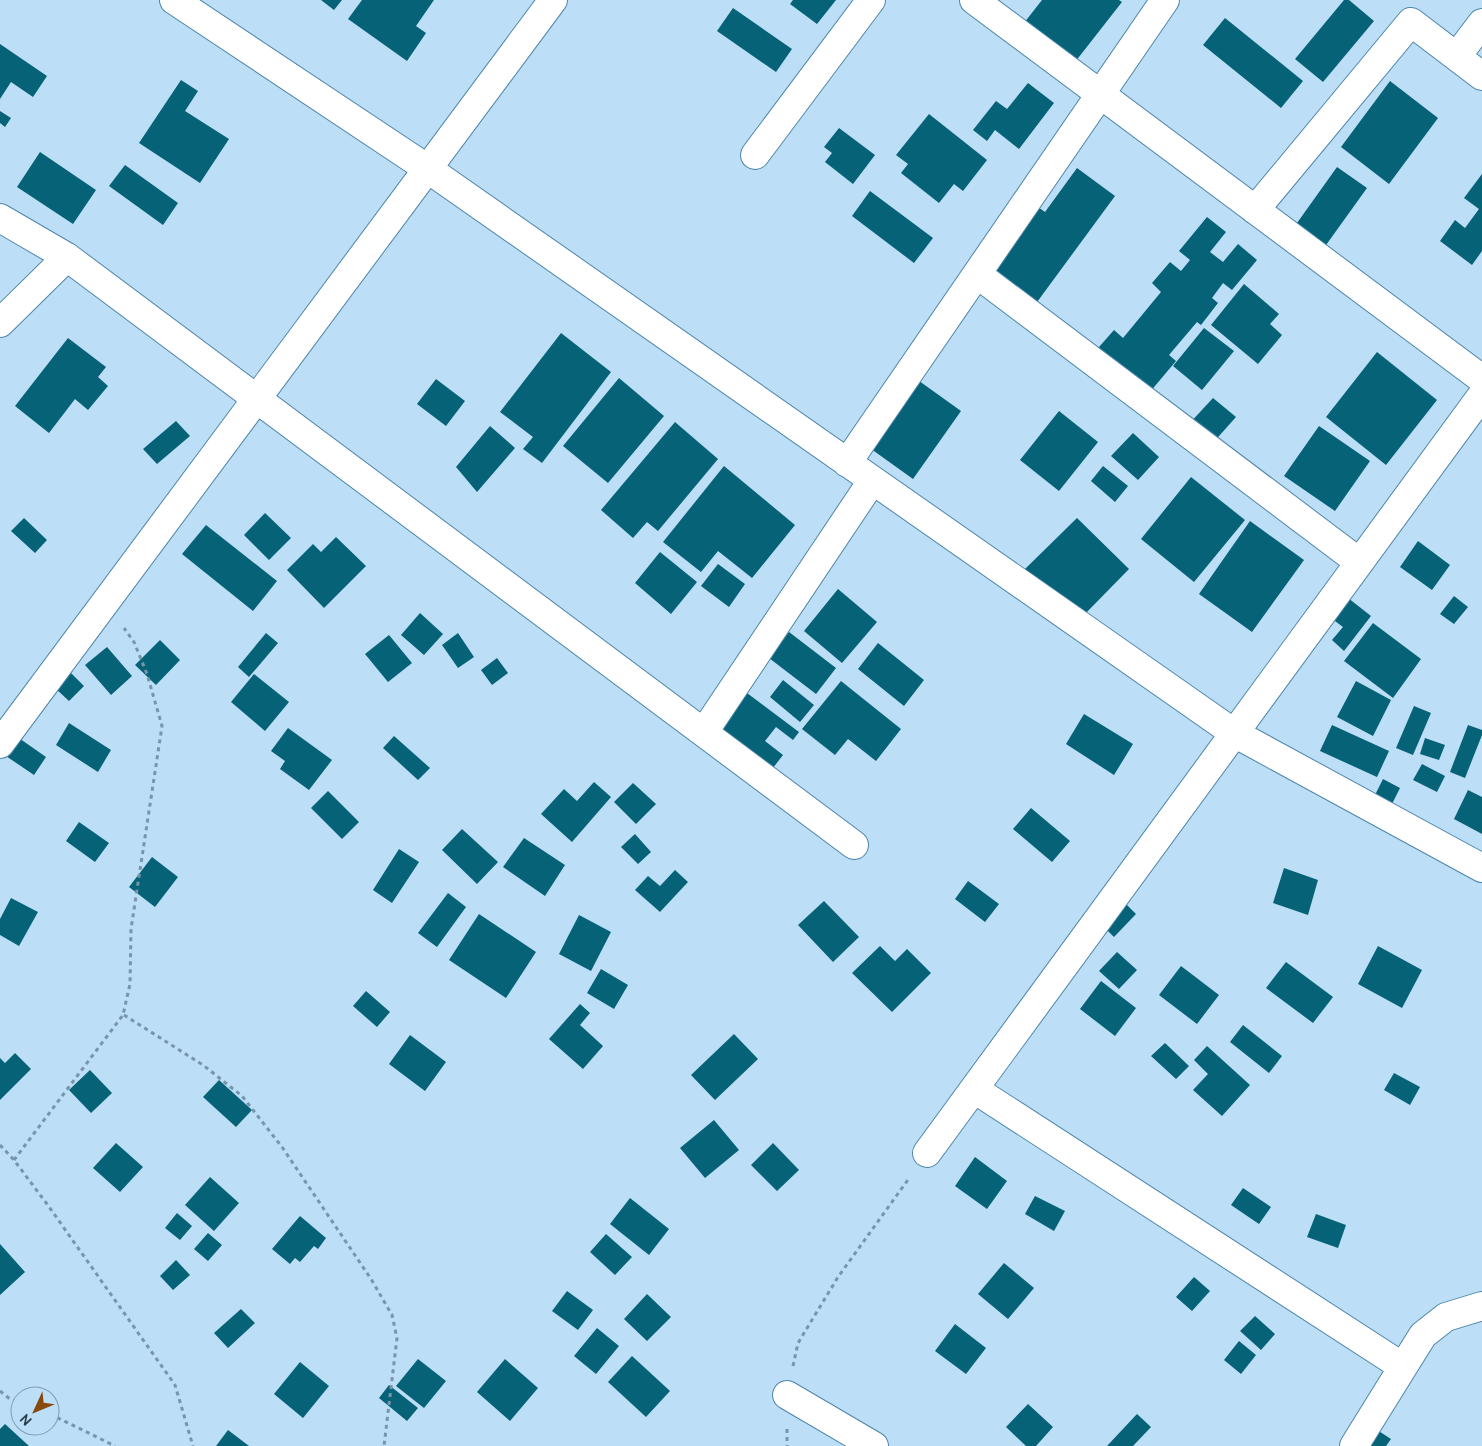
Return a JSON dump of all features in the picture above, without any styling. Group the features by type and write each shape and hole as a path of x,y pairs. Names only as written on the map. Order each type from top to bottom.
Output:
{"street":[{"path":"0,744 553,0"},
{"path":"755,155 871,0"},
{"path":"974,0 1482,379"},
{"path":"848,463 1165,0"},
{"path":"188,4 428,169 1234,733 1482,868"},
{"path":"1255,210 1411,22 1482,76"},
{"path":"1457,56 1482,23"},
{"path":"0,218 67,257 854,845"},
{"path":"0,323 67,257"},
{"path":"977,274 1359,562"},
{"path":"928,1153 1482,395"},
{"path":"704,732 872,480"},
{"path":"974,1089 1403,1367"},
{"path":"1354,1446 1423,1335 1446,1317 1482,1306"},
{"path":"787,1395 874,1446"}],"path":[{"path":"14,1160 123,1015 130,984 131,929 162,726 148,674 134,642 105,602"},
{"path":"123,1015 202,1065 242,1096 282,1147 371,1279 392,1315 398,1338 384,1446"},
{"path":"0,1145 14,1160 47,1204 175,1385 193,1446"},
{"path":"787,1446 787,1395 798,1343 838,1277 928,1153"},
{"path":"0,1391 10,1399"},
{"path":"60,1419 115,1446"}],"building":[{"path":"321,0 342,0 334,10"},
{"path":"362,0 434,0 416,26 426,33 407,61 348,19"},
{"path":"793,0 836,0 817,24 790,4"},
{"path":"1042,0 1119,0 1122,2 1075,62 1024,23"},
{"path":"1344,0 1349,0 1374,21 1323,82 1295,59"},
{"path":"733,8 792,49 776,72 717,31"},
{"path":"1225,18 1303,81 1281,108 1203,45"},
{"path":"0,44 47,76 33,97 11,82 0,99"},
{"path":"181,80 198,91 185,111 229,139 200,183 139,143"},
{"path":"1390,81 1438,118 1389,184 1341,147"},
{"path":"1028,83 1054,103 1019,149 995,130 987,141 973,130 996,101 1007,109"},
{"path":"0,111 11,118 5,127 0,123"},
{"path":"929,114 987,160 963,191 954,184 939,203 901,173 908,164 896,155"},
{"path":"839,128 875,155 853,184 825,162 832,153 824,147"},
{"path":"40,152 96,190 73,224 17,187"},
{"path":"125,165 178,203 163,225 109,186"},
{"path":"1337,167 1367,188 1321,252 1292,230"},
{"path":"1077,168 1115,196 1029,313 974,272 1028,200 1045,212"},
{"path":"1482,174 1482,251 1472,265 1440,241 1455,220 1465,228 1479,209 1464,198"},
{"path":"870,191 933,238 914,263 852,216"},
{"path":"1207,217 1226,232 1210,252 1223,262 1238,244 1257,260 1232,290 1223,283 1212,298 1218,303 1201,325 1197,322 1169,355 1176,361 1144,399 1092,355 1114,330 1123,338 1161,292 1152,283 1170,262 1181,271 1190,260 1179,251"},
{"path":"1244,284 1279,314 1270,324 1282,335 1258,364 1211,325"},
{"path":"1204,328 1234,351 1202,390 1173,366"},
{"path":"561,333 611,372 542,463 523,449 533,437 500,412"},
{"path":"68,338 106,367 98,377 108,386 88,410 75,399 49,433 15,406"},
{"path":"1377,352 1437,400 1386,465 1326,417"},
{"path":"908,373 961,411 913,479 860,441"},
{"path":"619,378 664,416 608,483 563,446"},
{"path":"436,379 465,401 446,426 417,404"},
{"path":"1213,398 1236,417 1211,445 1188,425"},
{"path":"1059,411 1098,442 1059,491 1020,460"},
{"path":"176,421 190,436 157,464 143,449"},
{"path":"675,422 718,459 658,531 647,522 633,538 601,510"},
{"path":"490,426 515,448 477,492 456,467"},
{"path":"1319,426 1370,461 1335,511 1284,476"},
{"path":"1133,433 1159,457 1138,480 1111,456"},
{"path":"724,466 795,525 752,578 718,551 701,572 663,542"},
{"path":"1103,466 1128,486 1115,502 1091,481"},
{"path":"1191,477 1245,520 1194,582 1141,539"},
{"path":"265,513 291,538 269,560 244,535"},
{"path":"24,518 47,540 35,553 11,531"},
{"path":"1077,518 1129,569 1083,616 1025,569"},
{"path":"1250,521 1304,560 1252,632 1199,594"},
{"path":"206,525 277,581 253,611 182,554"},
{"path":"336,537 366,566 324,608 287,570 313,544 321,552"},
{"path":"1418,541 1450,565 1432,590 1400,567"},
{"path":"660,552 697,582 671,614 635,583"},
{"path":"718,564 745,584 729,607 701,586"},
{"path":"838,589 877,622 842,663 804,631"},
{"path":"1343,594 1371,616 1344,651 1332,640 1343,627 1327,615"},
{"path":"1454,596 1468,607 1454,624 1440,614"},
{"path":"420,613 443,634 424,655 401,635"},
{"path":"1373,623 1421,659 1393,698 1344,661"},
{"path":"789,632 836,668 816,694 769,658"},
{"path":"266,633 278,643 249,677 238,667"},
{"path":"458,633 474,657 458,668 442,645"},
{"path":"389,635 412,663 388,682 365,654"},
{"path":"160,640 180,660 156,685 135,665"},
{"path":"878,643 924,680 904,706 858,669"},
{"path":"107,647 132,676 111,695 85,665"},
{"path":"497,658 508,673 492,685 481,670"},
{"path":"70,672 84,686 69,701 55,688"},
{"path":"254,674 289,702 265,731 231,702"},
{"path":"783,680 814,705 800,722 770,697"},
{"path":"841,681 901,729 876,761 848,739 835,755 802,729"},
{"path":"1356,681 1391,700 1373,736 1337,717"},
{"path":"743,690 799,732 793,740 776,727 765,741 783,755 766,777 709,734"},
{"path":"1414,706 1431,713 1413,755 1396,748"},
{"path":"1084,714 1133,744 1114,775 1066,744"},
{"path":"69,723 111,750 98,772 56,745"},
{"path":"1332,725 1389,751 1377,777 1320,751"},
{"path":"1468,725 1482,730 1482,735 1465,778 1450,772"},
{"path":"288,728 332,760 309,790 280,769 285,761 271,751"},
{"path":"16,736 46,757 34,775 3,754"},
{"path":"394,736 430,768 418,780 383,748"},
{"path":"1425,738 1445,745 1439,760 1420,754"},
{"path":"1422,764 1445,776 1437,792 1413,780"},
{"path":"1383,779 1400,788 1388,812 1371,803"},
{"path":"594,782 611,797 572,842 541,814 564,789 577,801"},
{"path":"633,783 656,804 636,824 614,802"},
{"path":"1468,790 1482,797 1482,834 1454,819"},
{"path":"328,791 359,822 342,839 311,808"},
{"path":"1031,808 1070,841 1052,862 1013,829"},
{"path":"79,822 109,843 95,862 66,841"},
{"path":"462,829 498,862 477,884 442,850"},
{"path":"635,834 651,852 638,864 621,847"},
{"path":"524,838 565,865 545,896 503,867"},
{"path":"399,849 419,862 392,903 373,890"},
{"path":"152,857 178,877 155,907 129,887"},
{"path":"1284,868 1318,880 1308,915 1273,903"},
{"path":"675,870 688,882 660,912 635,890 648,876 660,886"},
{"path":"968,881 999,904 985,922 955,899"},
{"path":"448,893 466,907 437,947 418,933"},
{"path":"11,898 38,912 19,946 0,935 0,919"},
{"path":"824,901 859,937 833,962 798,925"},
{"path":"1124,902 1136,914 1114,937 1102,925"},
{"path":"479,914 536,952 506,998 449,960"},
{"path":"579,915 611,932 591,971 559,954"},
{"path":"880,946 895,961 907,949 931,973 892,1012 852,973"},
{"path":"1378,946 1422,970 1402,1008 1358,984"},
{"path":"1117,952 1137,970 1119,989 1099,971"},
{"path":"1286,962 1333,997 1313,1023 1266,988"},
{"path":"1181,966 1219,995 1197,1024 1159,995"},
{"path":"601,969 628,985 614,1009 587,993"},
{"path":"1101,981 1136,1008 1115,1036 1080,1009"},
{"path":"366,991 390,1012 377,1027 353,1006"},
{"path":"580,1004 590,1013 580,1025 603,1046 583,1069 549,1039"},
{"path":"1243,1025 1282,1056 1269,1073 1230,1042"},
{"path":"734,1034 758,1059 715,1100 691,1075"},
{"path":"410,1035 446,1062 425,1091 389,1064"},
{"path":"1165,1043 1189,1066 1176,1079 1151,1056"},
{"path":"1207,1046 1250,1085 1222,1116 1193,1090 1208,1074 1194,1060"},
{"path":"15,1053 31,1069 0,1100 0,1058 5,1063"},
{"path":"90,1070 112,1093 91,1113 69,1090"},
{"path":"1394,1073 1420,1087 1410,1105 1384,1090"},
{"path":"219,1080 252,1110 236,1127 203,1097"},
{"path":"714,1120 739,1150 705,1178 680,1148"},
{"path":"116,1143 143,1167 120,1192 93,1168"},
{"path":"773,1143 799,1170 777,1191 751,1165"},
{"path":"975,1157 1007,1181 987,1209 955,1186"},
{"path":"210,1177 239,1203 214,1231 185,1205"},
{"path":"1243,1188 1271,1207 1259,1224 1231,1205"},
{"path":"1035,1196 1065,1211 1054,1231 1025,1214"},
{"path":"630,1198 669,1229 649,1255 610,1224"},
{"path":"177,1213 192,1226 180,1240 165,1228"},
{"path":"1316,1214 1346,1225 1338,1248 1307,1237"},
{"path":"300,1216 326,1238 318,1249 314,1246 300,1262 295,1258 290,1264 272,1249"},
{"path":"208,1233 222,1245 208,1261 194,1249"},
{"path":"606,1234 632,1257 615,1275 590,1252"},
{"path":"0,1244 25,1272 0,1295"},
{"path":"176,1260 190,1275 173,1290 160,1276"},
{"path":"1004,1263 1034,1288 1008,1319 978,1294"},
{"path":"1194,1277 1210,1291 1192,1311 1176,1297"},
{"path":"567,1291 593,1310 578,1330 552,1311"},
{"path":"647,1294 671,1317 647,1341 624,1319"},
{"path":"241,1309 255,1323 228,1348 214,1333"},
{"path":"1255,1316 1275,1334 1261,1350 1240,1331"},
{"path":"955,1324 986,1348 966,1374 935,1351"},
{"path":"597,1328 619,1346 596,1374 574,1356"},
{"path":"1239,1341 1256,1355 1241,1374 1224,1360"},
{"path":"632,1356 670,1391 646,1417 608,1382"},
{"path":"418,1359 446,1381 424,1408 396,1386"},
{"path":"505,1359 538,1388 510,1421 477,1392"},
{"path":"300,1362 329,1386 303,1418 274,1394"},
{"path":"389,1385 418,1408 407,1421 379,1398"},
{"path":"1028,1404 1053,1427 1036,1446 1026,1446 1006,1427"},
{"path":"1137,1414 1151,1427 1133,1446 1107,1446"},
{"path":"5,1424 10,1429 10,1436 18,1436 29,1446 0,1446 0,1429"},
{"path":"1374,1428 1391,1439 1386,1446 1361,1446"},
{"path":"228,1430 249,1446 216,1446"}]}
